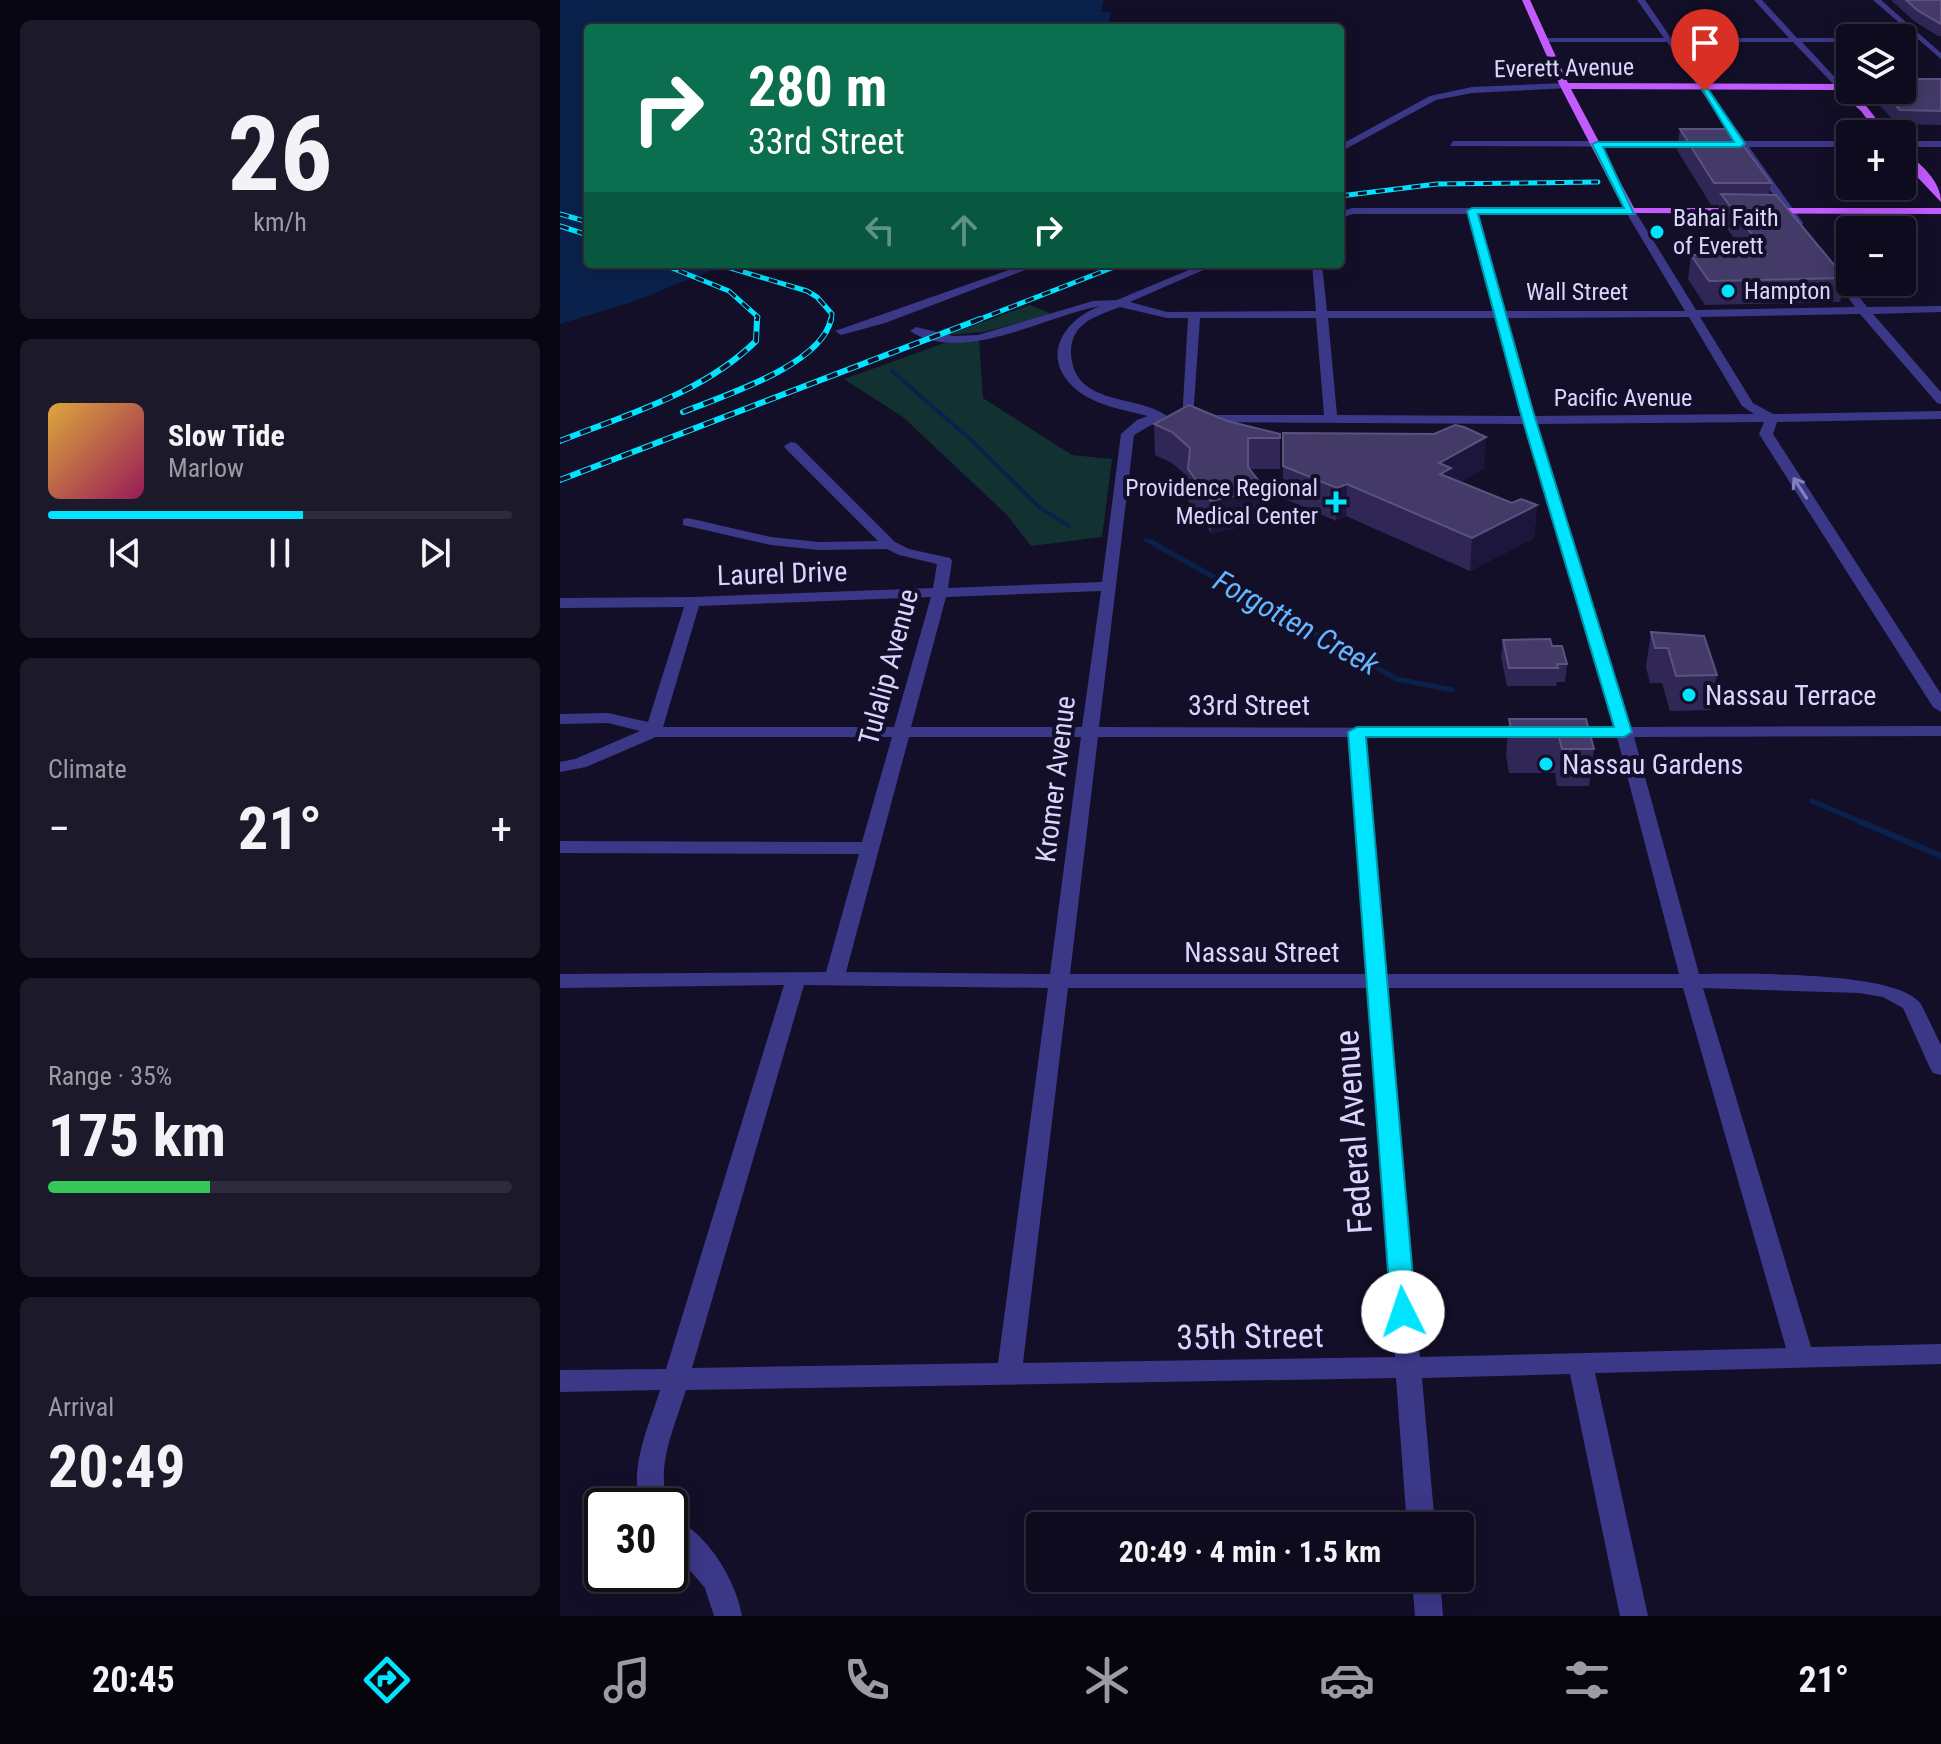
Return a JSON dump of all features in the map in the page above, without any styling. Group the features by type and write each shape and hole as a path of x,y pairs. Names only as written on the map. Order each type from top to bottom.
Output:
{"main road":[{"path":"1526,0 1565,86 1630,211 1941,211"},
{"name":"Everett Avenue","path":"1565,86 1836,91"},
{"path":"1849,104 1863,120"},
{"path":"1916,169 1938,190 1939,196"}],"street":[{"path":"1641,0 1803,230"},
{"path":"1758,0 1836,80"},
{"path":"1877,0 1941,57"},
{"path":"1543,40 1836,40"},
{"path":"1916,40 1941,40"},
{"name":"Everett Avenue","path":"1344,147 1433,98 1513,87 1565,86"},
{"path":"1453,144 1714,144"},
{"path":"1728,144 1836,144"},
{"path":"1916,144 1941,144"},
{"path":"1344,214 1352,211 1630,211 1748,406 1771,419 1766,434 1941,707"},
{"path":"1472,211 1529,420 1624,732 1691,981 1801,1356"},
{"path":"1824,259 1864,311 1941,400"},
{"path":"841,331 881,321 1025,268"},
{"path":"1161,416 1088,391 1071,378 1065,364 1067,337 1076,323 1202,268"},
{"path":"1317,268 1331,420"},
{"path":"916,331 953,340 979,338 1097,303 1119,303"},
{"name":"Wall Street","path":"1119,303 1151,313 1194,315 1690,314 1941,309"},
{"path":"1187,418 1194,315"},
{"name":"Pacific Avenue","path":"1161,416 1529,420 1941,415"},
{"name":"Kromer Avenue","path":"1009,1374 1128,434 1142,423 1161,416"},
{"name":"Tulalip Avenue","path":"791,446 890,545 904,552 945,561 940,592 834,978"},
{"path":"688,522 771,541 819,546 890,545"},
{"name":"Laurel Drive","path":"646,727 693,602 1108,586"},
{"path":"560,603 693,602"},
{"name":"33rd Street","path":"560,719 619,719 646,727 901,731 1941,731"},
{"path":"560,725 646,727"},
{"path":"560,767 580,763 646,727"},
{"name":"Federal Avenue","path":"1357,732 1420,1512"},
{"path":"560,847 869,848"},
{"path":"649,1488 652,1459 796,978"},
{"name":"Nassau Street","path":"560,981 834,978 1691,981 1859,986 1888,991 1911,1004 1941,1068"},
{"name":"35th Street","path":"560,1381 1408,1367 1941,1354"},
{"path":"1580,1363 1634,1616"},
{"path":"688,1547 709,1567 727,1601 728,1616"},
{"path":"1427,1592 1429,1616"}],"green space":[{"path":"1030,305 1052,314 984,332 947,335"},
{"path":"979,338 983,398 1072,455 1112,459 1102,537 1031,546 1006,514 903,417 844,379 953,340"}],"water":[{"path":"560,0 1104,0 1101,12 1111,12 1109,24 584,24 584,268 717,268 635,301 560,324"}],"building":[{"path":"1906,0 1941,0 1941,24 1917,10"},
{"path":"1916,79 1941,79 1941,111 1900,110 1894,104 1916,104"},
{"path":"1680,129 1731,129 1771,183 1714,183"},
{"path":"1721,194 1776,195 1836,267 1836,278 1709,281 1691,255 1767,254"},
{"path":"1189,405 1227,421 1280,434 1280,438 1248,438 1248,467 1265,489 1211,501 1188,469 1190,448 1172,432 1154,424"},
{"path":"1455,425 1486,437 1439,463 1451,468 1440,474 1512,503 1521,499 1537,505 1472,538 1347,484 1337,488 1283,466 1283,433 1434,434"},
{"path":"1651,632 1704,636 1717,675 1676,676 1668,648 1655,648"},
{"path":"1550,639 1552,646 1562,646 1567,664 1557,664 1558,668 1509,668 1503,640"},
{"path":"1509,719 1586,719 1594,749 1562,749 1559,737 1513,737"}],"waterway":[{"name":"Forgotten Creek","path":"892,371 971,440 1039,507 1069,526"},
{"name":"Forgotten Creek","path":"1146,540 1153,543"},
{"name":"Forgotten Creek","path":"1153,543 1397,679 1452,690"},
{"name":"Forgotten Creek","path":"1812,801 1866,824"},
{"name":"Forgotten Creek","path":"1861,822 1941,856"}],"railway":[{"path":"1344,196 1437,184 1598,182"},
{"path":"560,214 584,221"},
{"path":"560,226 584,234"},
{"path":"672,268 729,291 758,317 757,321"},
{"path":"730,268 807,291 832,314 831,321"},
{"path":"975,321 1112,268"},
{"path":"560,441 664,400 713,375 756,341 757,319"},
{"path":"683,412 745,388 791,364 824,336 831,319"},
{"path":"560,480 980,319"}],"place":[{"name":"Bahai Faith of Everett","path":"1657,232"},
{"name":"Hampton","path":"1728,291"},
{"name":"Providence Regional Medical Center","path":"1336,502"},
{"name":"Nassau Terrace","path":"1689,695"},
{"name":"Nassau Gardens","path":"1546,764"}],"route":[{"path":"1403,1312 1357,732 1624,732 1526,411 1472,211 1630,211 1597,144 1740,144 1705,91"}]}
